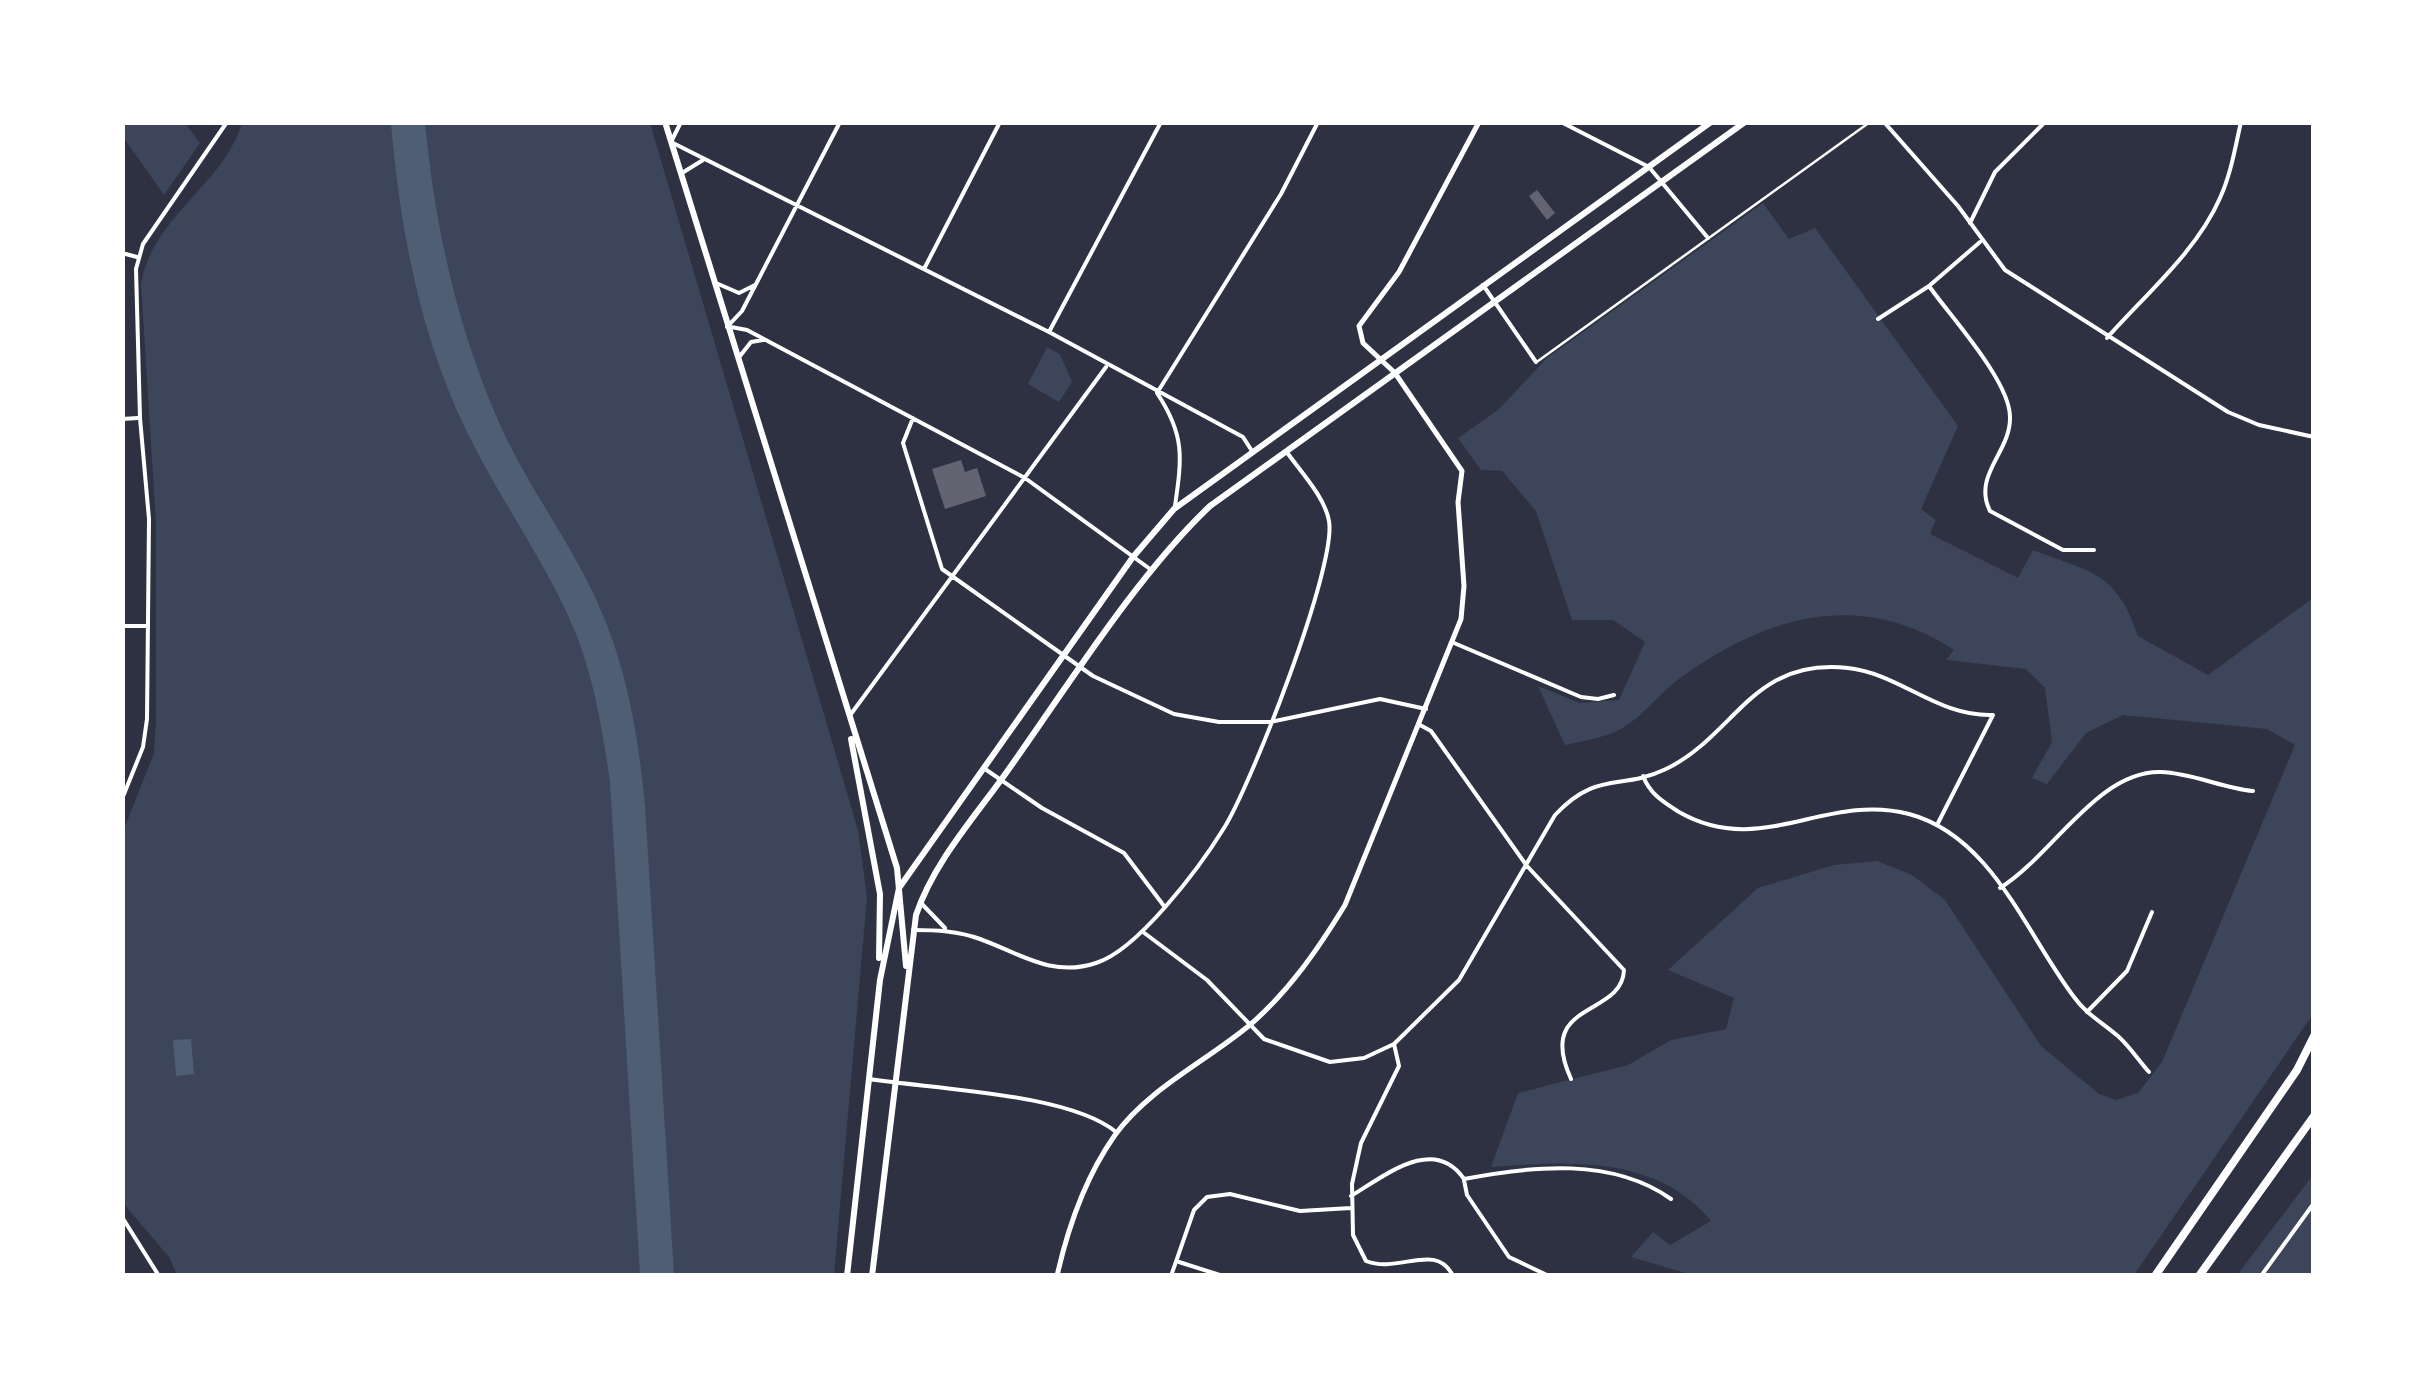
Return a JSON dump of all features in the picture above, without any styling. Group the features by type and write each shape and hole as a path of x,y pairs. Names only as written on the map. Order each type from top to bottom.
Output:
{"highway":[{"path":"2296,1070 2314,1036"},
{"path":"2155,1276 2314,1049"},
{"path":"2199,1276 2314,1119"}],"main road":[{"path":"665,122 899,888 906,988"},
{"path":"848,1276 880,980 899,888 981,766 1133,557 1174,508 1711,122"},
{"path":"872,1276 893,1083 920,902 935,872 1080,668 1210,506 1745,122"},
{"path":"848,718 880,894 880,980"}],"street":[{"path":"122,799 143,747 149,519 133,288 138,258 227,122"},
{"path":"681,122 671,142 1048,332 1107,367 1243,436 1252,451"},
{"path":"840,122 758,282 727,327 747,330 767,340 1025,478 1154,572"},
{"path":"924,269 1000,122"},
{"path":"1048,332 1161,122"},
{"path":"1156,393 1281,194 1318,122"},
{"path":"1057,1276 1082,1199 1117,1132 1154,1097 1250,1025 1290,986 1346,905 1454,643 1464,586 1458,502 1462,471 1395,373 1363,344 1359,326 1398,272 1479,122"},
{"path":"1884,122 1970,224 1980,242 2024,286 2228,412 2259,425 2314,437"},
{"path":"1970,224 1995,172 2046,122"},
{"path":"2107,338 2192,243 2214,211 2230,170 2241,122"},
{"path":"1562,123 1648,167 1664,180 1708,238"},
{"path":"681,174 697,160 707,160"},
{"path":"1878,319 1929,286 1980,242"},
{"path":"122,253 138,258"},
{"path":"713,280 723,290 740,294 758,282"},
{"path":"1483,285 1536,362"},
{"path":"1929,286 2007,401 2008,428 1985,481 1990,511 2063,550 2094,550"},
{"path":"738,360 751,342 767,340"},
{"path":"848,718 1107,367"},
{"path":"1156,393 1178,425 1181,463 1174,508"},
{"path":"122,419 140,418"},
{"path":"913,418 904,437 905,451 940,566 1080,668 1174,714 1219,722 1270,722 1380,699 1412,702 1427,709"},
{"path":"920,902 935,922 949,931 1056,968 1092,965 1110,958 1143,932 1225,827 1302,640 1329,542 1326,508 1286,451"},
{"path":"122,626 146,626"},
{"path":"1454,643 1582,697 1598,700 1614,694"},
{"path":"1143,932 1207,980 1264,1038 1330,1062 1364,1058 1394,1044 1459,980 1555,815 1569,800 1590,786 1643,776 1677,762 1758,690 1797,672 1830,667 1867,671 1949,710 1993,716 1937,825"},
{"path":"1420,725 1431,731 1527,866 1622,965 1624,977 1565,1031 1560,1054 1572,1079"},
{"path":"981,766 1124,853 1164,906"},
{"path":"2000,888 2032,865 2112,786 2140,773 2172,773 2253,791"},
{"path":"1643,776 1649,790 1684,814 1737,831 1766,830 1861,807 1910,814 1937,825 1974,850 2087,1012 2121,1038 2148,1072"},
{"path":"2087,1012 2127,971 2152,912"},
{"path":"913,930 949,931"},
{"path":"1394,1044 1399,1066 1361,1144 1351,1196 1358,1251 1366,1261 1392,1268 1434,1258 1444,1262 1452,1276"},
{"path":"869,1079 1014,1098 1098,1119 1117,1132"},
{"path":"1351,1196 1406,1165 1434,1156 1453,1163 1464,1179 1467,1195 1509,1257 1549,1276"},
{"path":"1464,1179 1508,1170 1574,1168 1638,1178 1671,1199"},
{"path":"1171,1276 1196,1207 1217,1194 1300,1211 1351,1208"},
{"path":"2261,1276 2314,1202"},
{"path":"122,1216 159,1276"},
{"path":"1179,1262 1223,1276"}],"lane":[{"path":"1536,362 1870,122"}],"shaded area":[{"path":"122,123 185,123 200,143 164,195 123,137"},
{"path":"242,123 650,123 858,830 867,897 834,1275 177,1275 169,1257 123,1203 122,834 154,753 156,721 156,524 141,284 158,240 220,165"},
{"path":"391,123 425,123 449,273 470,346 509,444 594,594 627,688 645,806 674,1275 640,1275 610,782 591,679 559,596 479,456 437,358 407,242"},
{"path":"1763,203 1789,239 1815,228 1958,426 1921,509 1936,520 1930,534 2018,578 2033,550 2086,570 2111,586 2121,598 2138,636 2208,675 2313,598 2313,1014 2134,1275 1692,1275 1631,1257 1653,1232 1670,1245 1711,1221 1689,1199 1665,1184 1638,1173 1580,1164 1491,1167 1518,1093 1628,1065 1671,1040 1726,1029 1734,998 1668,970 1758,888 1834,865 1877,861 1912,875 1945,900 2041,1046 2099,1094 2116,1100 2138,1093 2162,1062 2295,745 2267,729 2123,715 2086,733 2047,784 2032,778 2052,742 2045,688 2026,669 1946,660 1954,650 1918,631 1882,619 1847,615 1777,626 1743,640 1676,681 1625,727 1565,745 1538,686 1580,703 1619,700 1645,642 1613,620 1572,620 1536,511 1502,471 1481,470 1458,438 1498,410 1547,358"},
{"path":"1047,347 1060,354 1072,382 1059,402 1028,384"},
{"path":"191,1039 194,1074 176,1076 173,1040"},
{"path":"2313,1175 2313,1275 2237,1275"}],"building":[{"path":"1537,190 1555,213 1547,220 1529,196"},
{"path":"961,460 965,472 977,468 986,496 945,509 932,469"}]}
